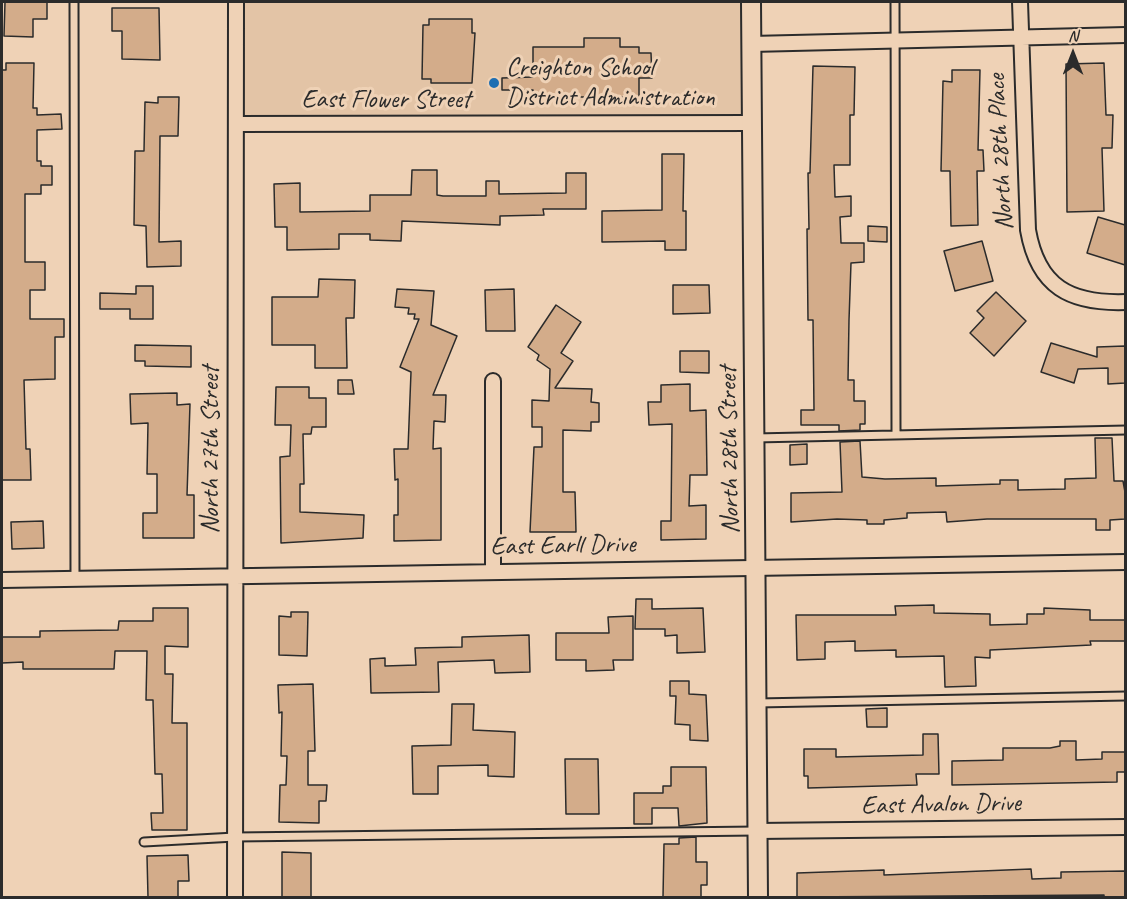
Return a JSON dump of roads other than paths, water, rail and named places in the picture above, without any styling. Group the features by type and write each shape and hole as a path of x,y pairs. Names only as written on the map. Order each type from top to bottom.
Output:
{"street":[{"name":"North 27th Street","path":"235,897 236,2"},
{"name":"North 28th Street","path":"751,2 758,897"},
{"name":"North 28th Place","path":"1020,2 1028,230 1032,256 1061,289 1077,297 1098,303 1125,302"},
{"path":"751,44 1125,35"},
{"name":"East Flower Street","path":"237,124 751,123"},
{"path":"493,381 493,571"},
{"name":"East Earll Drive","path":"2,580 1125,562"},
{"name":"East Avalon Drive","path":"757,831 1125,827"}],"lane":[{"path":"74,2 75,579"},
{"path":"895,2 896,433"},
{"path":"755,438 1125,429"},
{"path":"757,703 1125,696"},
{"path":"144,842 235,837 757,831"}],"place":[{"name":"Creighton School District Administration","path":"494,83"}]}
